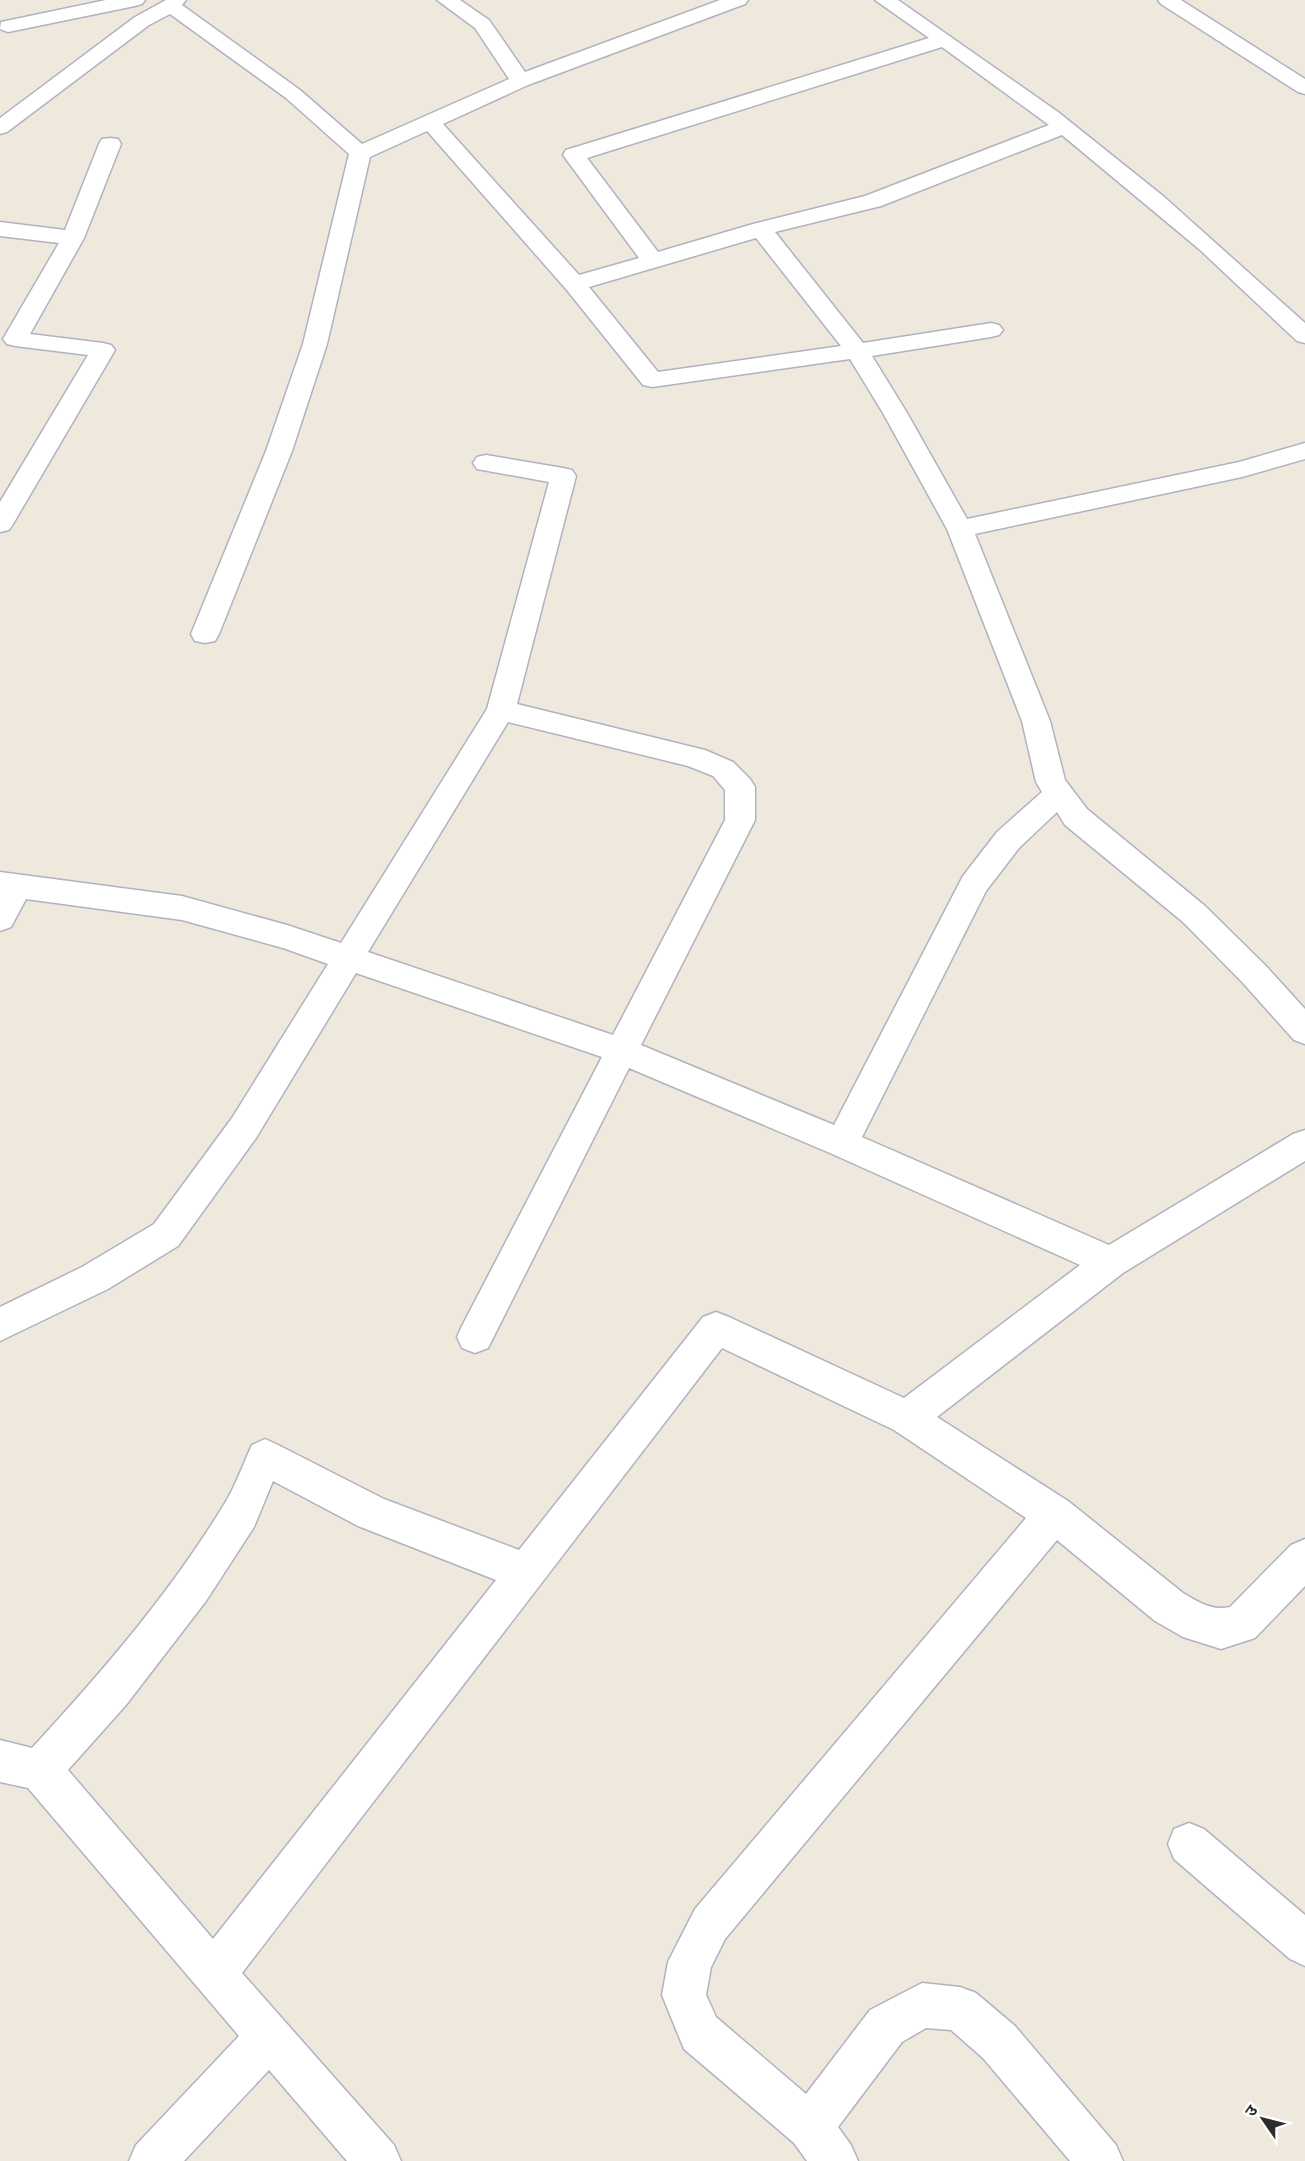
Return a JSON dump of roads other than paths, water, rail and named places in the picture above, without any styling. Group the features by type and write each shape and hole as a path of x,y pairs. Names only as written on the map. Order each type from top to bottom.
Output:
{"street":[{"path":"8,26 135,0"},
{"path":"447,0 482,24 520,81"},
{"path":"360,153 520,81 701,6 738,0"},
{"path":"885,0 945,40 1104,156 1251,284 1305,336"},
{"path":"1168,0 1305,88"},
{"path":"0,128 142,21 174,3 293,94 360,153"},
{"path":"653,261 574,155 945,40"},
{"path":"431,123 574,284 652,380 992,330"},
{"path":"574,284 761,229 873,201 1064,127"},
{"path":"0,524 103,350 15,339 73,238 110,144"},
{"path":"206,634 279,451 315,344 360,153"},
{"path":"0,229 73,238"},
{"path":"761,229 856,350 895,413 960,530 1036,721 1051,782 1076,817 1194,914 1254,974 1305,1031"},
{"path":"960,530 1242,469 1305,451"},
{"path":"0,1325 95,1278 166,1235 244,1128 501,710 563,476 486,463"},
{"path":"475,1337 740,820 740,787 723,770 695,757 501,710"},
{"path":"842,1143 974,884 1008,840 1060,794"},
{"path":"0,919 9,885 182,908 287,937 622,1051 842,1143 1111,1262"},
{"path":"907,1418 1111,1262 1305,1144"},
{"path":"214,1974 716,1328 907,1418 1054,1514 1169,1607 1197,1623 1221,1629 1241,1624 1305,1558"},
{"path":"378,2161 214,1974 20,1765 112,1691 192,1587 240,1514 265,1457 372,1513 526,1572"},
{"path":"1054,1514 710,1924 690,1962 684,1995 700,2033 822,2144 886,2026 922,2004 960,2009 999,2042 1101,2161"},
{"path":"1189,1844 1305,1944"},
{"path":"152,2161 270,2036"}]}
